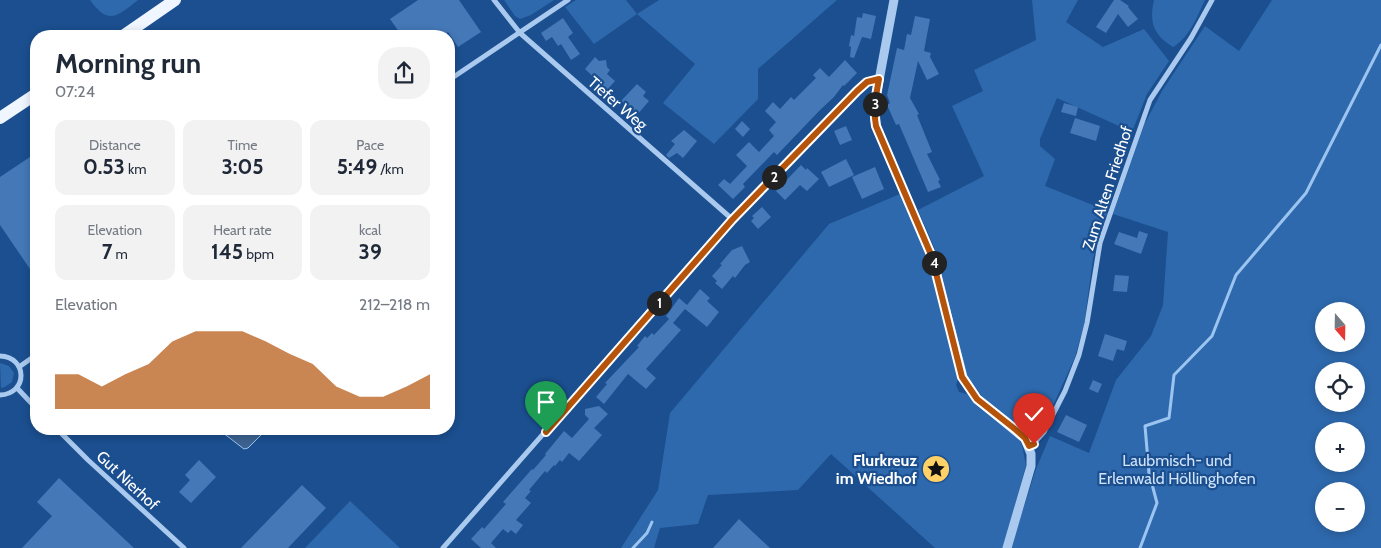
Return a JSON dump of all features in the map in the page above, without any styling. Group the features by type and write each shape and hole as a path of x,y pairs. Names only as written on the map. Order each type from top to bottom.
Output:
{"main road":[{"path":"132,30 175,0"},
{"path":"0,118 30,98"}],"street":[{"name":"Tiefer Weg","path":"494,0 520,33 732,220"},
{"path":"455,76 568,0"},
{"path":"894,0 875,102 874,116 876,126 932,257 962,377 977,399 1025,438 1029,446 1031,466 1007,548"},
{"name":"Zum Alten Friedhof","path":"1029,446 1034,444 1044,432 1065,391 1079,355 1088,323 1100,243 1150,100 1191,38 1212,0"},
{"path":"442,548 732,220 857,91 867,82 879,79"},
{"path":"0,356 12,359 19,367 21,378 16,388 7,394 0,395"},
{"path":"19,367 30,359"},
{"path":"16,388 30,402"},
{"name":"Gut Nierhof","path":"63,435 184,548"}],"green space":[{"path":"90,0 138,0 119,14 108,16 96,8"},
{"path":"504,0 554,0 531,15 520,19 515,16"},
{"path":"576,0 626,0 637,14 594,44 565,7"},
{"path":"659,0 837,0 758,69 758,99 714,144 663,103 695,64 637,14"},
{"path":"1032,0 1078,0 1066,22 1103,47 1144,29 1169,61 1147,94 1132,132 1057,98 1040,139 1040,146 1055,159 1045,186 1108,211 1093,259 1084,325 1075,357 1043,428 1035,435 1029,435 987,401 969,378 961,360 934,247 918,210 984,176 952,106 983,91 974,70 1036,40"},
{"path":"1154,0 1205,0 1188,33 1173,47 1161,38 1154,27 1152,15"},
{"name":"Laubmisch- und Erlenwald Höllinghofen","path":"1272,0 1381,0 1381,548 935,548 831,454 798,490 708,495 698,524 660,528 654,548 621,548 658,490 670,413 829,224 900,194 920,234 933,273 958,379 956,385 959,392 967,394 977,406 1011,430 1018,437 1022,445 1026,465 1010,523 1018,525 1036,469 1050,436 1089,453 1116,380 1151,336 1163,305 1168,232 1113,214 1144,125 1162,91 1205,26 1239,51"},
{"path":"0,363 9,366 14,373 12,382 1,388"},
{"path":"350,501 400,548 305,548"}],"shaded area":[{"path":"226,435 261,435 248,448 244,449"}],"building":[{"path":"418,0 459,0 481,32 458,47 455,42 455,30 398,30 390,19"},
{"path":"1114,0 1120,0 1129,6 1138,19 1128,27 1118,14 1106,33 1096,27"},
{"path":"863,13 876,16 871,39 862,37 854,58 850,57 851,35 854,36 857,17 862,18"},
{"path":"915,16 930,19 924,51 931,53 930,57 939,74 927,80 918,61 910,98 919,114 917,115 932,152 927,154 940,180 938,181 941,187 928,192 899,124 896,125 887,105 890,103 887,95 897,48 904,50 907,34 911,35"},
{"path":"563,18 573,33 568,37 580,54 571,60 561,44 558,46 552,37 546,41 541,33"},
{"path":"595,57 599,61 606,60 607,67 610,70 607,74 615,81 607,90 585,69"},
{"path":"845,60 857,73 843,85 834,97 777,155 774,152 743,184 745,187 733,199 718,185 724,179 730,184 747,166 736,155 749,142 759,152 774,136 769,130 776,122 765,111 773,102 780,109 791,97 794,100 816,78 813,75 820,68 829,77"},
{"path":"637,84 646,92 643,96 649,101 637,115 621,101"},
{"path":"1064,103 1078,107 1076,116 1061,112"},
{"path":"1075,118 1100,126 1096,141 1070,133"},
{"path":"742,121 750,129 743,137 735,129"},
{"path":"846,126 852,140 840,145 834,131"},
{"path":"684,130 697,141 683,158 677,153 669,158 666,155 675,144 671,141"},
{"path":"30,157 30,269 0,225 0,177"},
{"path":"846,159 854,175 829,187 821,172"},
{"path":"801,165 819,179 807,191 800,185 785,200 776,191"},
{"path":"875,167 884,189 862,199 852,177"},
{"path":"762,207 771,217 758,229 751,221 754,218 752,216"},
{"path":"1139,231 1148,234 1141,254 1114,244 1119,232 1137,238"},
{"path":"742,246 750,262 745,265 735,278 733,276 722,289 715,283 717,281 712,276 732,250"},
{"path":"1115,275 1129,276 1127,292 1113,291"},
{"path":"700,289 710,298 707,301 719,312 707,327 685,309 673,323 681,330 646,369 656,378 646,389 628,374 604,404 596,397 607,384 605,383 639,347 637,346 645,336 647,338 652,333 654,335 669,319 666,316 679,298 687,305"},
{"path":"1105,334 1127,341 1124,351 1117,349 1113,361 1098,356"},
{"path":"1093,380 1102,384 1098,393 1089,389"},
{"path":"599,406 608,414 594,428 602,435 579,461 569,453 562,462 560,460 547,473 545,471 529,490 531,491 525,498 531,503 516,520 523,525 516,534 511,530 508,533 503,529 491,543 496,548 481,548 471,539 482,527 484,529 506,504 503,502 546,455 564,431 572,438 589,419 585,415 585,409"},
{"path":"1066,415 1087,425 1079,442 1057,432"},
{"path":"199,460 216,477 191,503 179,492 190,480 185,475"},
{"path":"59,478 134,548 22,548 52,516 37,502"},
{"path":"302,485 326,508 288,548 241,548"},
{"path":"739,519 770,548 713,548"}],"waterway":[{"path":"1140,548 1157,503 1149,473 1145,426 1169,418 1174,375 1212,336 1236,275 1306,193 1381,45"},
{"path":"633,548 647,533 652,522"}],"place":[{"name":"Flurkreuz im Wiedhof","path":"936,469"}],"route":[{"path":"546,432 732,220 857,91 867,82 879,79 874,116 876,126 932,257 962,377 977,399 1025,438 1029,446 1034,444"}]}
